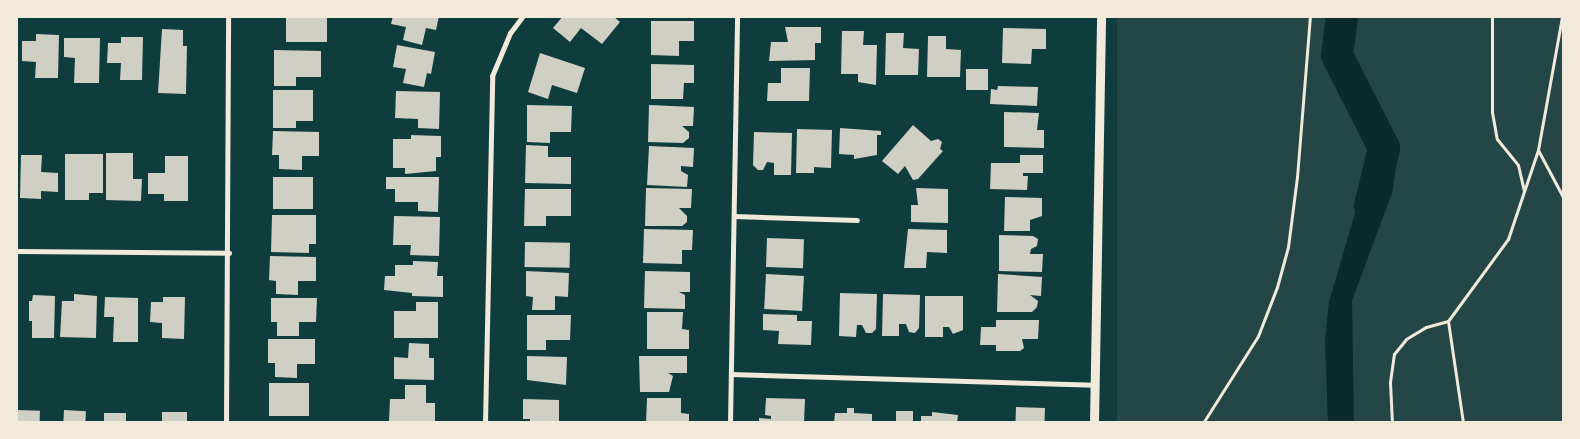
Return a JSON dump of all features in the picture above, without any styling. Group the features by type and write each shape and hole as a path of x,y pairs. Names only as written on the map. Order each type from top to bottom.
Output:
{"street":[{"path":"226,423 229,253 228,16"},
{"path":"485,423 492,76 510,33 523,16"},
{"path":"730,423 737,16"},
{"path":"1094,423 1102,16"},
{"path":"734,216 857,220"},
{"path":"16,251 229,253"},
{"path":"731,374 1095,385"}],"path":[{"path":"1203,423 1258,336 1277,287 1288,247 1297,177 1310,16"},
{"path":"1492,16 1492,112 1497,139 1518,164 1524,190"},
{"path":"1392,423 1390,382 1394,354 1406,338 1426,327 1448,322 1508,240 1538,150 1562,16"},
{"path":"1538,150 1564,199"},
{"path":"1448,322 1463,423"}],"shaded area":[{"path":"1117,16 1564,16 1564,423 1117,423"},
{"path":"1370,162 1396,164 1393,190 1352,301 1354,423 1328,423 1325,340 1329,302"}],"building":[{"path":"286,16 327,16 327,42 286,42"},
{"path":"393,16 439,16 436,30 426,28 422,45 403,40 406,27 391,24"},
{"path":"563,16 613,16 620,22 602,44 581,28 570,42 553,28"},
{"path":"651,21 694,21 694,41 679,41 679,56 651,55"},
{"path":"785,27 821,27 821,43 815,43 815,60 769,61 771,42 788,42"},
{"path":"1003,28 1046,29 1046,49 1032,49 1031,64 1002,63"},
{"path":"162,29 183,30 183,46 187,46 186,94 158,93"},
{"path":"842,31 864,31 863,45 877,45 876,85 858,82 858,74 841,74"},
{"path":"886,33 904,33 903,48 919,49 918,75 885,75"},
{"path":"36,34 59,35 58,78 35,78 36,62 22,61 22,41 36,41"},
{"path":"928,36 946,36 946,49 961,50 960,77 927,77"},
{"path":"121,37 143,37 142,80 120,80 121,63 107,63 108,43 121,43"},
{"path":"64,38 100,38 99,83 74,83 75,58 64,57"},
{"path":"397,45 435,52 431,74 427,73 424,87 403,83 406,69 393,67"},
{"path":"274,50 321,51 321,77 296,77 296,86 274,86"},
{"path":"540,53 585,68 577,93 552,85 548,99 528,92"},
{"path":"651,64 694,65 694,83 684,83 683,99 651,99"},
{"path":"781,68 810,68 809,101 767,101 768,83 781,83"},
{"path":"966,69 988,69 988,90 966,90"},
{"path":"998,86 1038,87 1037,106 990,104 991,89 997,90"},
{"path":"273,90 313,90 313,121 296,121 296,128 273,128"},
{"path":"396,91 440,92 439,129 418,128 418,119 395,118"},
{"path":"527,105 572,106 571,132 550,132 550,143 527,142"},
{"path":"649,105 694,107 693,126 682,126 689,132 689,138 683,143 648,142"},
{"path":"1004,112 1039,113 1037,130 1044,130 1044,148 1004,147"},
{"path":"913,125 931,141 938,139 942,142 940,149 943,151 918,179 913,180 905,166 898,174 882,161"},
{"path":"840,128 881,131 881,135 877,135 877,155 854,159 854,155 839,154"},
{"path":"797,129 832,130 831,168 814,167 814,173 796,173"},
{"path":"273,131 319,132 319,156 302,156 302,170 279,169 279,155 272,155"},
{"path":"754,132 792,133 791,175 774,175 774,163 767,162 763,170 758,170 753,165"},
{"path":"411,135 441,136 441,157 436,157 436,171 405,174 405,168 393,168 393,139 411,139"},
{"path":"526,145 548,146 548,157 571,157 571,184 525,183"},
{"path":"649,146 694,148 693,167 681,166 681,171 688,175 687,187 647,185"},
{"path":"106,153 133,153 133,179 142,179 141,201 106,200"},
{"path":"65,154 103,154 103,193 89,193 89,200 65,200"},
{"path":"21,155 42,155 41,172 58,173 58,192 41,191 41,199 20,198"},
{"path":"1020,155 1043,155 1043,173 1023,173 1023,176 1028,176 1027,190 990,189 991,163 1020,163"},
{"path":"165,156 188,156 188,201 164,201 164,194 148,194 148,173 165,173"},
{"path":"273,177 313,177 313,209 273,209"},
{"path":"386,177 439,177 438,212 418,211 418,202 395,202 395,189 386,189"},
{"path":"646,188 692,189 691,208 679,208 687,216 687,222 682,226 645,226"},
{"path":"916,188 948,189 948,223 911,222 911,205 918,205"},
{"path":"525,189 571,189 571,216 546,216 546,226 524,226"},
{"path":"1005,197 1042,198 1042,216 1030,220 1030,231 1004,231"},
{"path":"272,215 316,215 316,244 309,244 309,253 271,252"},
{"path":"394,216 440,217 439,256 410,255 411,245 393,245"},
{"path":"644,229 693,230 692,250 682,250 682,264 643,263"},
{"path":"908,229 947,230 947,253 927,252 926,268 904,268"},
{"path":"999,235 1033,236 1038,239 1037,246 1031,249 1030,254 1043,254 1042,272 999,271"},
{"path":"767,238 804,239 803,268 766,267"},
{"path":"525,242 570,243 570,268 525,267"},
{"path":"270,256 316,257 316,281 298,281 298,295 276,294 276,281 269,280"},
{"path":"413,261 438,262 437,276 443,276 443,297 412,296 412,293 384,290 385,276 395,276 395,265 413,265"},
{"path":"526,271 569,273 568,297 555,296 555,310 532,310 533,297 526,296"},
{"path":"645,271 690,272 690,292 679,292 685,295 685,309 644,308"},
{"path":"766,274 804,276 802,311 764,309"},
{"path":"998,274 1042,277 1041,296 1030,295 1038,301 1037,307 1032,312 997,312"},
{"path":"840,293 877,294 876,329 872,333 866,333 862,325 857,325 856,337 839,336"},
{"path":"74,294 97,296 96,338 60,337 62,301 74,301"},
{"path":"883,294 920,295 919,328 915,333 909,332 906,324 899,324 899,336 882,336"},
{"path":"33,295 55,296 54,338 32,338 32,321 29,321 29,301 32,301"},
{"path":"925,296 963,296 963,330 953,334 949,327 943,327 943,337 925,337"},
{"path":"105,297 138,298 138,342 113,342 114,317 104,317"},
{"path":"163,297 185,297 184,339 162,338 162,323 150,322 151,302 163,302"},
{"path":"271,298 317,298 316,322 299,322 299,336 277,336 277,322 271,322"},
{"path":"416,302 438,302 438,338 394,338 394,311 416,311"},
{"path":"647,312 683,312 682,329 689,330 689,349 647,349"},
{"path":"763,314 797,315 797,321 812,321 811,345 778,344 779,331 763,330"},
{"path":"527,315 571,315 570,340 546,340 546,350 527,350"},
{"path":"996,320 1039,320 1038,339 1022,339 1024,348 1020,351 996,351 996,345 980,345 981,327 996,327"},
{"path":"268,339 315,339 315,364 297,364 297,378 275,377 275,363 268,363"},
{"path":"409,343 429,344 429,358 434,358 434,380 394,379 394,357 408,358"},
{"path":"527,356 567,357 566,385 527,380"},
{"path":"639,356 687,356 687,373 668,373 673,376 669,392 640,392"},
{"path":"269,383 309,383 309,416 269,416"},
{"path":"405,385 426,385 426,403 435,403 435,422 389,421 390,399 405,399"},
{"path":"647,398 681,398 681,413 689,414 689,423 646,423"},
{"path":"766,398 805,399 804,423 759,423 759,418 771,419 771,416 765,415"},
{"path":"523,399 559,400 559,423 530,423 530,419 523,419"},
{"path":"1016,407 1045,408 1044,423 1015,423"},
{"path":"847,408 854,408 854,413 872,414 872,423 834,423 835,413 847,413"},
{"path":"17,410 40,411 40,423 17,423"},
{"path":"64,410 86,411 85,423 63,423"},
{"path":"896,411 913,411 913,423 896,423"},
{"path":"162,412 187,412 187,423 162,423"},
{"path":"932,412 958,415 957,423 921,423 921,416 932,416"},
{"path":"104,413 126,413 126,423 104,423"}],"waterway":[{"path":"1342,16 1337,55 1384,148 1370,206"}]}
